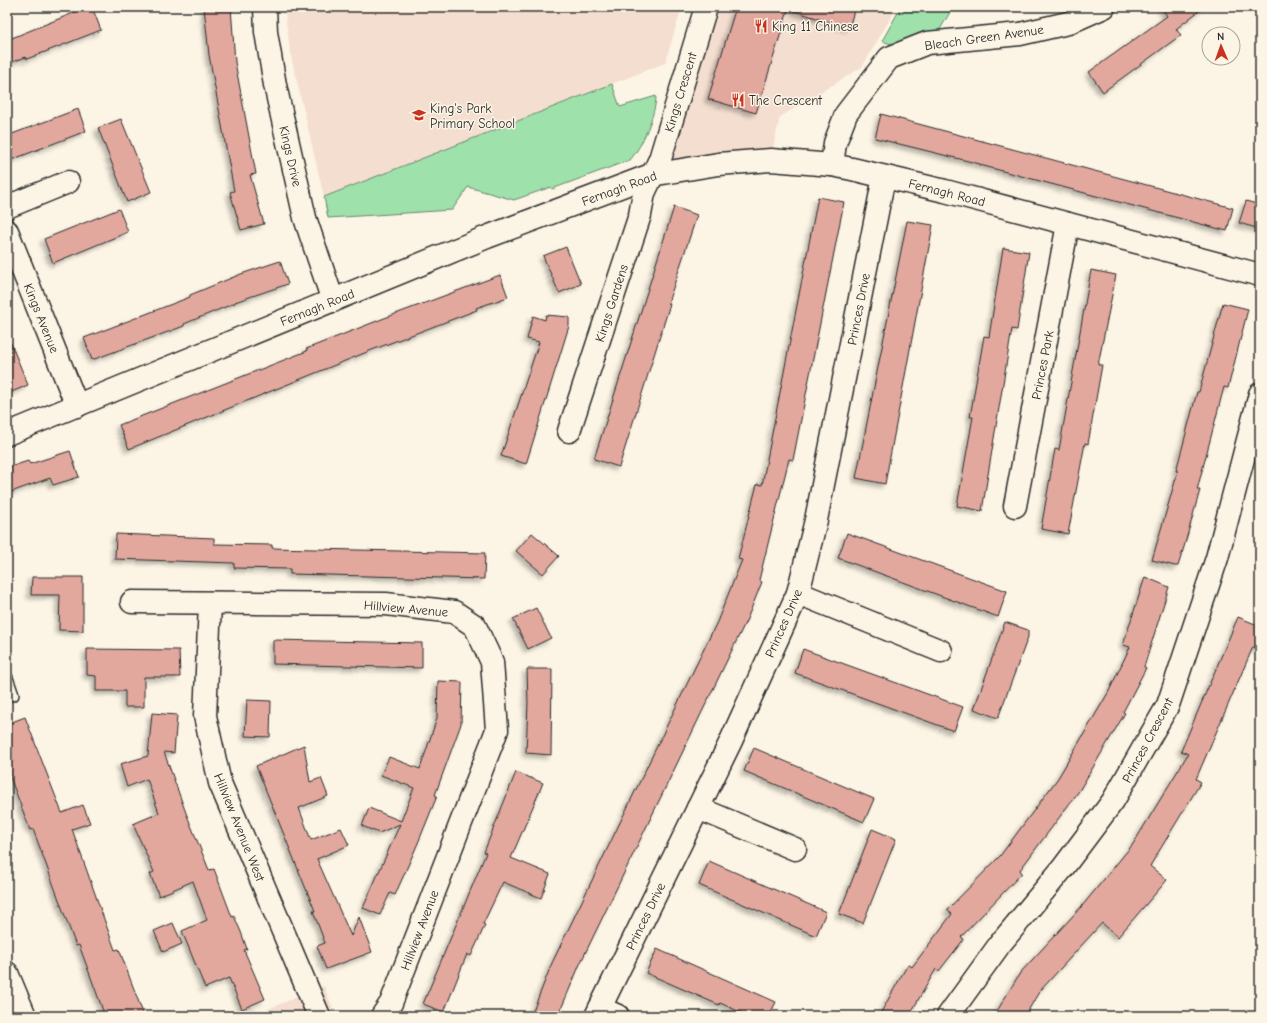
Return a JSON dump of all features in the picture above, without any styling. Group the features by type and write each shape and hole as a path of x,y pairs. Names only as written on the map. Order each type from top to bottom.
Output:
{"street":[{"name":"Kings Drive","path":"265,7 266,32 275,85 306,218 333,301"},
{"name":"Kings Crescent","path":"651,175 660,159 706,7"},
{"name":"Bleach Green Avenue","path":"832,165 836,143 846,114 889,58 927,43 1020,34 1068,23 1104,7"},
{"name":"Fernagh Road","path":"7,434 333,301 487,236 651,175 718,164 772,160 832,165 945,191 1260,275"},
{"name":"Kings Gardens","path":"570,431 640,215 644,193 651,175"},
{"name":"Princes Drive","path":"605,1013 798,593 816,520 884,177"},
{"path":"7,207 68,182"},
{"name":"Princes Park","path":"1016,506 1068,224"},
{"name":"Kings Avenue","path":"7,231 77,406"},
{"name":"Princes Crescent","path":"948,1016 1000,944 1062,869 1113,801 1168,705 1217,558 1260,394"},
{"path":"798,593 940,651"},
{"name":"Hillview Avenue","path":"132,602 210,604 386,604 454,612 475,626 492,662 497,730 391,1003 382,1016"},
{"name":"Hillview Avenue West","path":"210,604 205,716 220,782 319,1016"},
{"path":"698,808 795,849"},
{"path":"7,973 25,1016"}],"lane":[{"path":"7,678 13,695"}],"shaded area":[{"name":"King's Park Primary School","path":"284,7 682,7 665,63 324,197 291,56"},
{"path":"706,7 897,7 862,67 780,117 773,148 716,153 657,164"},
{"path":"324,986 336,1016 251,1016"}],"green space":[{"path":"901,7 953,7 935,38 904,48 882,41"},
{"path":"612,84 620,107 656,96 654,111 648,130 635,154 630,160 552,189 551,187 514,200 468,187 452,210 328,218 324,197"}],"building":[{"path":"88,7 92,7 101,30 27,59 26,57 7,64 7,40"},
{"path":"204,7 231,7 235,62 256,174 250,175 264,224 241,230 230,192 234,191 209,55"},
{"path":"736,7 789,7 756,113 708,99"},
{"path":"794,7 855,7 849,28 794,11"},
{"path":"1161,7 1204,7 1176,29 1181,35 1103,92 1089,72 1167,16"},
{"path":"78,109 86,131 11,160 7,149 7,136"},
{"path":"881,114 1233,208 1227,231 980,164 875,138"},
{"path":"121,119 151,192 127,202 98,128"},
{"path":"818,197 844,202 793,460 789,459 759,580 762,582 747,619 580,964 558,1016 531,1016 552,963 717,622 742,560 738,559 757,484 762,485"},
{"path":"1246,201 1260,205 1260,229 1239,223"},
{"path":"674,207 697,215 668,303 670,304 619,467 594,459"},
{"path":"119,209 128,232 53,263 44,239"},
{"path":"907,221 933,225 885,484 856,478"},
{"path":"566,247 581,284 559,293 543,256"},
{"path":"1003,248 1029,252 1017,330 1012,329 982,511 957,506 973,417 970,417 984,336 989,337"},
{"path":"280,261 288,284 235,302 184,324 184,326 92,360 84,338 190,297 190,295 241,274"},
{"path":"1091,270 1116,275 1098,365 1102,365 1088,444 1085,443 1068,534 1041,529 1055,449 1059,450"},
{"path":"500,275 508,297 476,308 477,310 372,350 129,449 119,425 307,351 306,349 382,319"},
{"path":"1223,303 1248,309 1228,388 1224,387 1197,490 1200,490 1184,547 1178,566 1175,566 1152,560 1178,471 1176,471 1197,392 1199,392"},
{"path":"546,315 569,317 569,326 526,464 501,456 539,342 527,339 533,316 545,320"},
{"path":"7,334 28,385 7,394"},
{"path":"70,451 79,477 53,485 50,478 11,492 7,481 7,468 28,461 30,464"},
{"path":"532,533 559,556 543,574 516,551"},
{"path":"847,533 1007,591 998,617 838,558"},
{"path":"116,534 214,538 214,544 272,545 272,548 485,553 484,579 290,574 290,569 234,568 234,563 115,559"},
{"path":"32,577 83,577 83,631 59,630 60,595 31,595"},
{"path":"1145,577 1169,587 1144,667 1146,668 1123,712 1125,713 1079,791 1020,870 1022,873 961,937 964,939 939,971 936,969 909,1016 879,1016 908,964 912,967 952,914 947,910 1000,856 1058,778 1108,693 1130,647 1123,645"},
{"path":"536,608 551,638 528,649 513,619"},
{"path":"1238,617 1260,626 1260,650 1253,647 1196,779 1201,782 1150,866 1167,880 1118,937 1102,923 1039,992 1025,1016 994,1016 1020,973 1082,906 1133,844 1188,754 1181,751"},
{"path":"1005,622 1028,630 1028,637 998,718 974,709"},
{"path":"273,640 422,643 422,668 273,664"},
{"path":"87,649 179,650 180,677 144,677 144,707 125,707 125,691 96,691 96,676 87,675"},
{"path":"803,649 963,707 954,731 795,673"},
{"path":"527,669 552,669 551,755 526,753 528,703"},
{"path":"438,681 462,682 461,724 435,795 437,796 418,843 395,895 390,893 380,915 363,908 400,824 379,833 362,826 369,808 401,821 414,788 381,775 389,757 420,769 437,718"},
{"path":"247,700 271,701 270,737 245,736"},
{"path":"152,713 177,715 174,753 164,752 209,870 214,869 232,917 234,916 241,932 247,949 244,950 265,999 242,1009 229,978 205,988 182,931 207,920 193,881 159,896 150,874 154,872 133,824 159,813 147,779 127,787 120,764 148,756"},
{"path":"25,717 62,813 83,805 90,823 72,829 115,950 119,949 144,1016 105,1016 79,945 76,946 33,829 30,830 7,769 7,724"},
{"path":"304,745 310,782 321,778 328,796 299,808 311,840 341,828 349,845 317,859 351,936 359,917 372,952 326,969 317,946 325,943 313,911 315,911 256,766"},
{"path":"754,748 874,799 864,822 744,771"},
{"path":"516,772 543,783 511,858 550,874 541,898 503,882 483,924 485,925 471,956 467,954 444,1012 423,1004 486,853 484,852"},
{"path":"872,829 896,839 863,923 839,914"},
{"path":"709,861 826,912 816,936 699,885"},
{"path":"173,923 182,944 163,952 154,931"},
{"path":"657,949 776,1002 769,1016 749,1016 720,1003 719,1005 646,973"}],"place":[{"name":"King 11 Chinese","path":"761,26"},
{"name":"The Crescent","path":"738,100"},
{"name":"King's Park Primary School","path":"419,115"}]}
